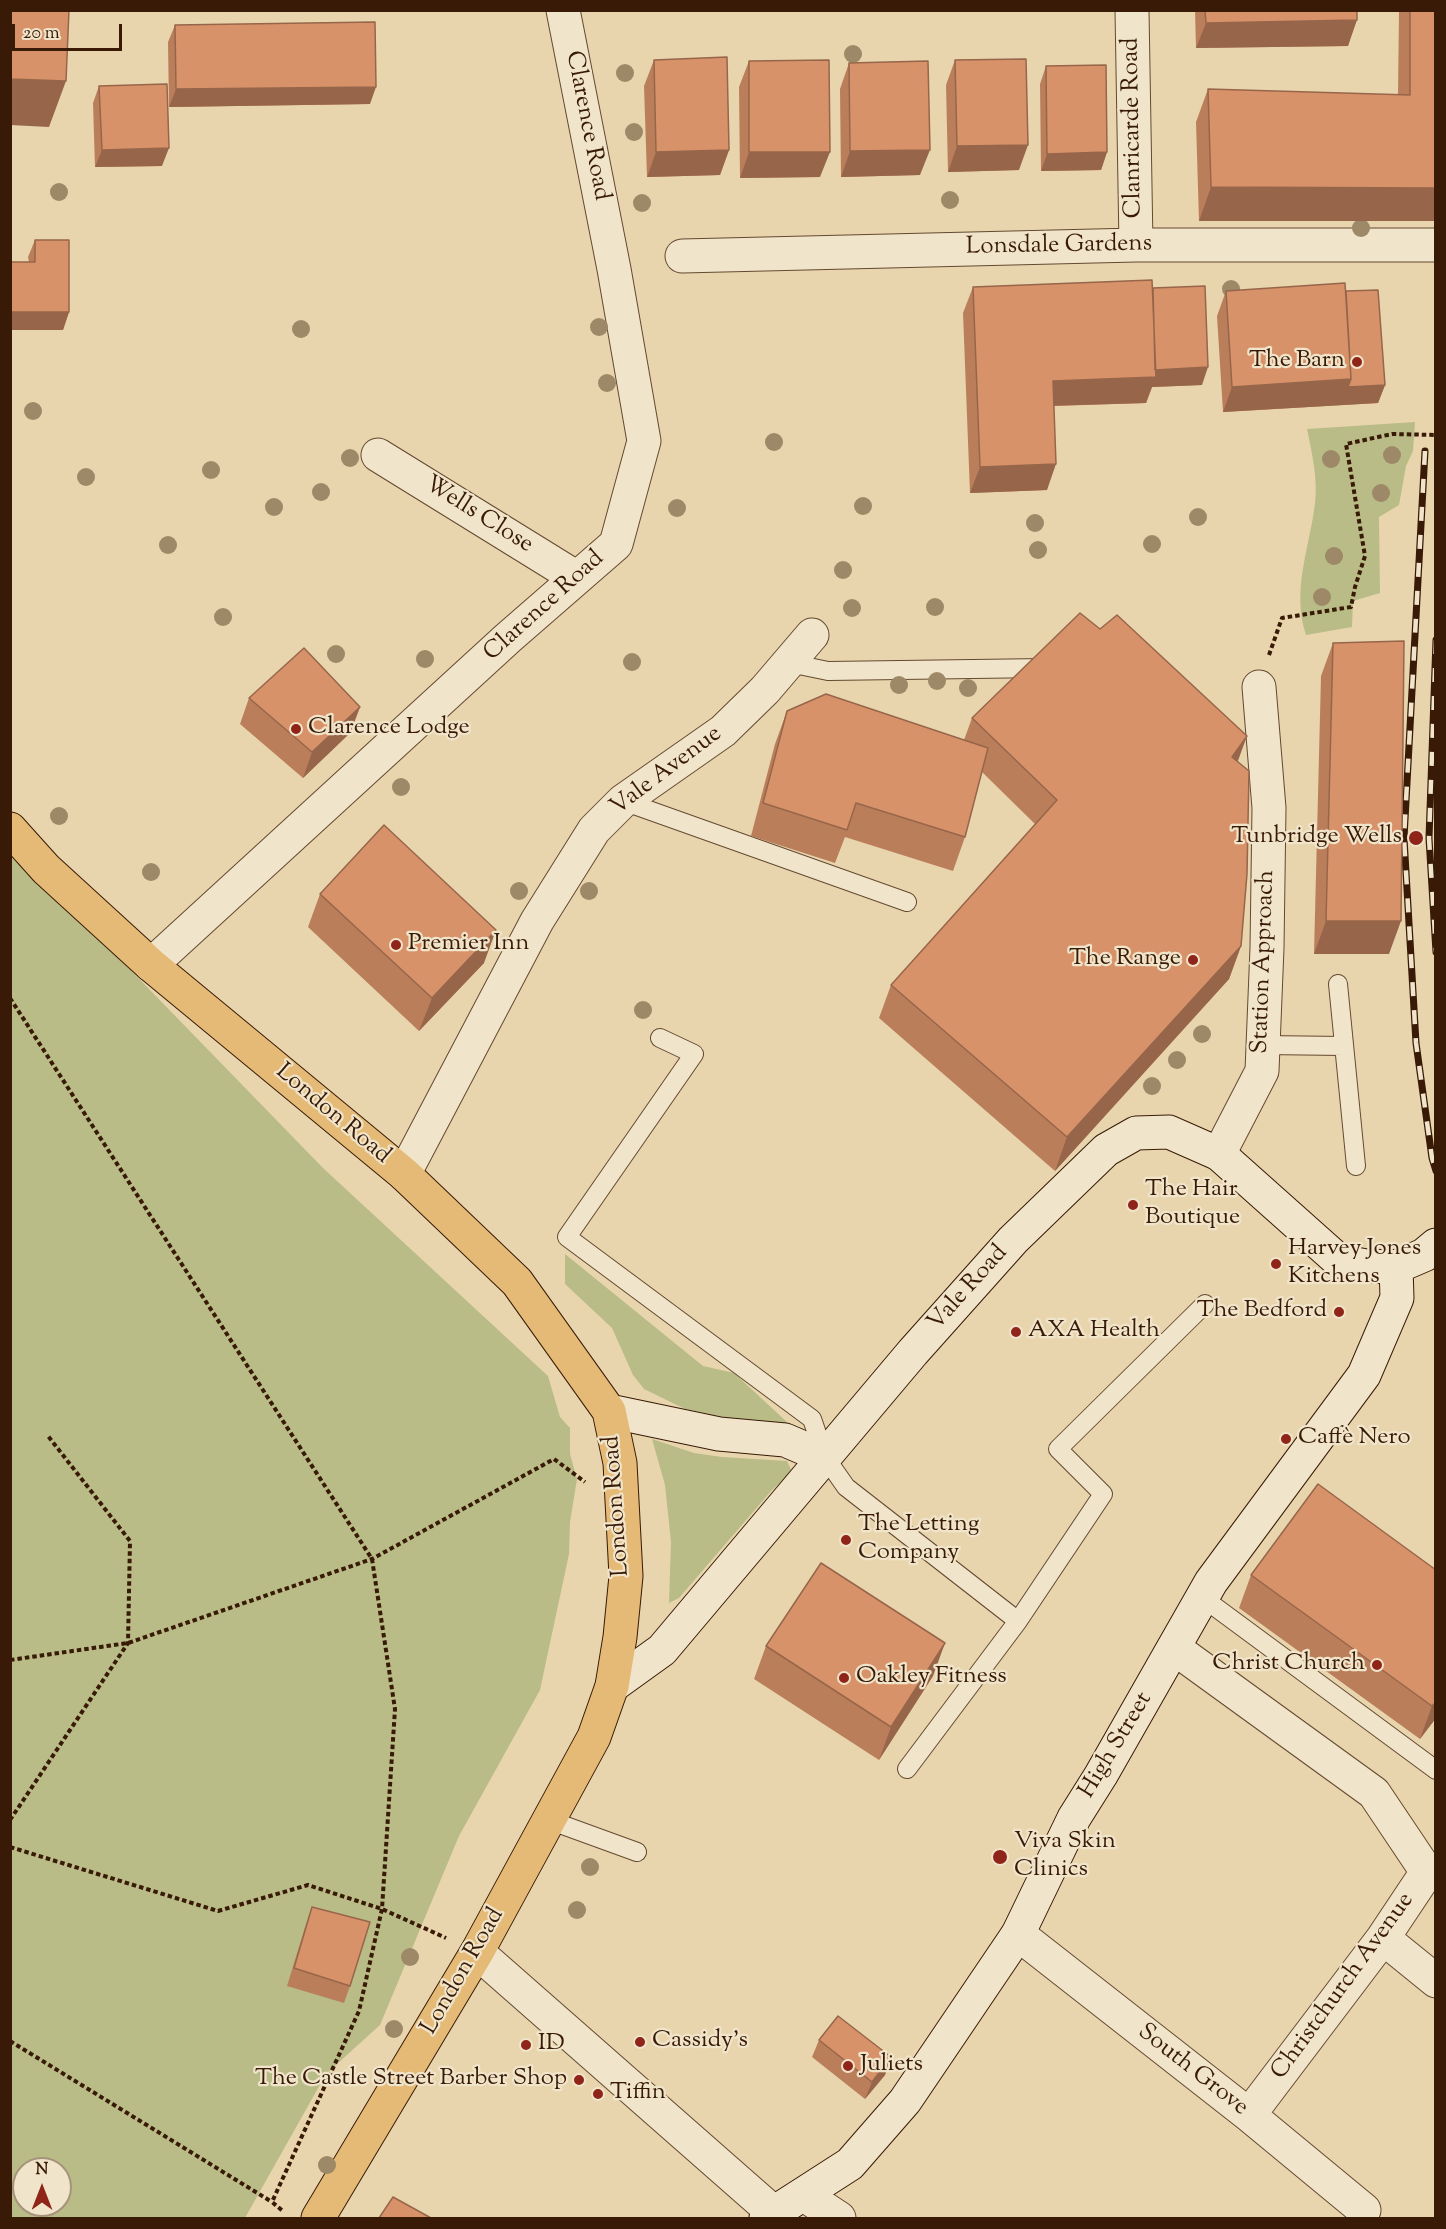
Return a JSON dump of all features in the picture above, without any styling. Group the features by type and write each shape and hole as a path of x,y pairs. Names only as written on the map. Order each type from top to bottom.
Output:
{"highway":[{"name":"London Road","path":"10,830 46,869 151,965 404,1174 517,1282 609,1411 620,1463 626,1576 612,1686 594,1737 477,1952 318,2218"}],"street":[{"name":"Clarence Road","path":"151,965 508,638 615,544 644,441 614,269 563,10"},
{"name":"Clanricarde Road","path":"1131,10 1136,245"},
{"name":"Lonsdale Gardens","path":"682,256 1136,245 1436,244"},
{"name":"Wells Close","path":"378,454 577,578"},
{"name":"Vale Avenue","path":"404,1174 537,921 594,830 623,801 723,731 765,690 812,635"},
{"name":"Station Approach","path":"1219,1154 1262,1071 1269,808 1259,687"},
{"name":"Vale Road","path":"612,1686 662,1650 913,1352 1013,1240 1106,1150 1136,1133 1170,1132 1219,1154 1339,1261 1366,1266 1396,1267"},
{"path":"1396,1267 1424,1256 1436,1245"},
{"name":"High Street","path":"770,2216 850,2164 905,2101 1018,1934 1074,1818 1211,1582 1364,1375 1397,1298 1396,1267"},
{"path":"609,1411 719,1434 785,1440 825,1457"},
{"name":"Christchurch Avenue","path":"1174,1648 1374,1792 1427,1872 1383,1938 1249,2115"},
{"name":"South Grove","path":"1018,1934 1249,2115 1364,2210"},
{"path":"1383,1938 1436,1981"},
{"path":"477,1952 770,2216"},
{"path":"804,2194 839,2218"}],"lane":[{"path":"789,663 828,671 1045,668"},
{"path":"623,801 907,902"},
{"path":"1338,984 1356,1166"},
{"path":"660,1038 694,1054 567,1237 812,1419 825,1457 846,1487 1018,1621"},
{"path":"1263,1045 1344,1046"},
{"path":"907,1769 1018,1621 1103,1494 1058,1449 1205,1304"},
{"path":"1203,1598 1436,1770"},
{"path":"549,1820 638,1852"}],"path":[{"path":"1259,687 1282,618 1351,607 1365,556 1346,444 1392,434 1436,435"},
{"path":"10,998 372,1558 395,1709 382,1909 359,2011 272,2202"},
{"path":"10,1821 128,1643 130,1541 48,1436"},
{"path":"10,1660 128,1643 372,1558 554,1459 624,1511"},
{"path":"10,1847 218,1911 308,1885 382,1909 477,1952"},
{"path":"10,2042 272,2202 286,2213"}],"green space":[{"path":"1415,422 1413,451 1406,466 1399,505 1379,517 1380,593 1353,601 1352,627 1306,635 1300,602 1301,585 1316,494 1314,466 1307,429"},
{"path":"10,846 323,1168 548,1376 560,1417 570,1428 570,1454 577,1479 570,1522 569,1554 540,1690 459,1836 380,2025 326,2074 245,2218 11,2218"},
{"path":"565,1254 703,1366 734,1373 788,1423 750,1423 685,1409 644,1389 633,1375 612,1328 565,1284"},
{"path":"652,1439 694,1453 787,1461 792,1472 772,1490 679,1598 669,1603 671,1542 665,1485"}],"building":[{"path":"10,10 69,10 66,81 10,79"},
{"path":"1205,10 1357,10 1357,20 1206,23"},
{"path":"1410,10 1436,10 1436,188 1211,187 1208,89 1410,95"},
{"path":"375,22 376,87 176,89 175,25"},
{"path":"727,57 729,150 656,152 654,60"},
{"path":"1026,59 1028,145 957,146 955,60"},
{"path":"829,60 830,152 749,152 749,61"},
{"path":"928,61 930,150 850,151 849,63"},
{"path":"1106,65 1107,152 1047,154 1046,66"},
{"path":"167,84 169,148 102,150 99,86"},
{"path":"35,240 69,240 69,312 10,312 10,262 35,262"},
{"path":"1152,280 1156,377 1053,381 1056,464 980,467 973,287"},
{"path":"1345,283 1351,379 1232,387 1226,291"},
{"path":"1205,286 1208,367 1155,370 1153,288"},
{"path":"1378,290 1385,385 1348,387 1351,379 1346,291"},
{"path":"1080,613 1100,629 1117,615 1247,736 1232,757 1249,771 1247,874 1241,946 1067,1137 891,985 1057,800 972,718"},
{"path":"1404,641 1401,921 1326,921 1333,643"},
{"path":"304,648 360,707 312,752 249,698"},
{"path":"826,694 988,748 965,837 856,803 847,830 763,803 787,711"},
{"path":"384,825 496,930 432,998 320,894"},
{"name":"Christ Church","path":"1318,1484 1436,1570 1436,1702 1432,1706 1251,1575"},
{"name":"Oakley Fitness","path":"821,1563 945,1643 891,1727 766,1646"},
{"path":"312,1907 370,1922 350,1986 294,1968"},
{"path":"838,2016 891,2057 872,2082 819,2040"},
{"path":"393,2197 431,2218 379,2218"}],"railway":[{"path":"1425,451 1404,838 1416,1043 1432,1158 1436,1171"},
{"path":"1436,640 1429,838 1436,952"}],"place":[{"name":"The Barn","path":"1357,362"},
{"name":"Clarence Lodge","path":"296,729"},
{"name":"Tunbridge Wells","path":"1416,838"},
{"name":"Premier Inn","path":"396,945"},
{"name":"The Range","path":"1193,960"},
{"name":"The Hair Boutique","path":"1133,1205"},
{"name":"Harvey Jones Kitchens","path":"1276,1264"},
{"name":"The Bedford","path":"1339,1312"},
{"name":"AXA Health","path":"1016,1332"},
{"name":"Caffè Nero","path":"1286,1439"},
{"name":"The Letting Company","path":"846,1540"},
{"name":"Christ Church","path":"1377,1665"},
{"name":"Oakley Fitness","path":"844,1678"},
{"name":"Viva Skin Clinics","path":"1000,1857"},
{"name":"Cassidy's","path":"640,2042"},
{"name":"ID","path":"526,2045"},
{"name":"Juliets","path":"848,2066"},
{"name":"The Castle Street Barber Shop","path":"579,2080"},
{"name":"Tiffin","path":"598,2094"}]}
